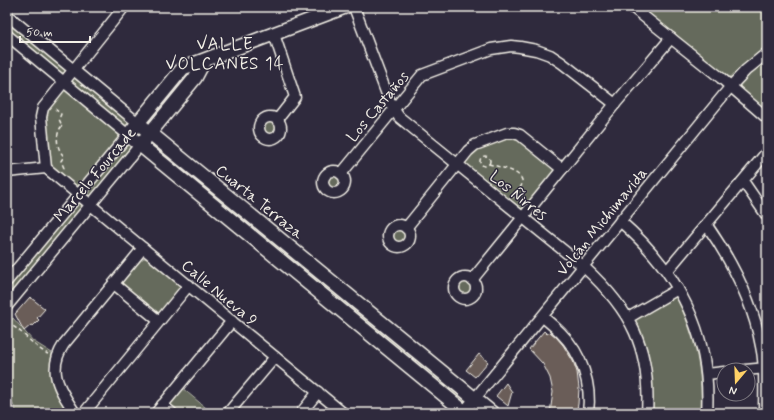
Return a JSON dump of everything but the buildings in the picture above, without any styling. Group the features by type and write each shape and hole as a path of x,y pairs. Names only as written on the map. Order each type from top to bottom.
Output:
{"main road":[{"name":"Marcelo Fourcade","path":"128,135 183,68 345,7"},
{"name":"Marcelo Fourcade","path":"140,145 195,78 204,61"},
{"name":"Cuarta Terraza","path":"138,123 492,413"},
{"name":"Cuarta Terraza","path":"128,135 465,412"}],"street":[{"path":"7,172 46,168 41,117 43,108 124,7"},
{"name":"Los Ñirres","path":"354,7 393,110 403,121 584,268 612,296 628,318 639,343 645,364 647,413"},
{"path":"632,7 731,86 767,118"},
{"name":"Cuarta Terraza","path":"7,15 138,123"},
{"path":"274,34 295,97 292,103 277,120"},
{"path":"472,280 614,104 671,38"},
{"name":"Cuarta Terraza","path":"8,39 128,135"},
{"name":"Los Castaños","path":"341,174 425,73 492,49 511,46 528,48 550,55 614,104"},
{"name":"Volcán Michimavida","path":"465,412 731,86 746,70 767,53"},
{"path":"406,228 457,164 475,145 510,132 520,135 562,169"},
{"name":"Marcelo Fourcade","path":"7,281 128,135"},
{"name":"Marcelo Fourcade","path":"7,306 140,145"},
{"path":"667,271 767,152"},
{"name":"Calle Nueva 9","path":"46,168 343,413"},
{"path":"743,181 767,216"},
{"path":"620,222 644,243 667,271 678,289 696,326 707,374 707,413"},
{"path":"706,224 728,258 755,321 762,347 765,368 764,413"},
{"path":"75,413 59,387 55,372 58,355 64,344 143,248"},
{"path":"19,266 32,276"},
{"path":"114,284 159,321"},
{"path":"84,413 189,285"},
{"path":"628,318 678,289"},
{"path":"543,317 562,334 576,352 584,370 588,385 588,413"},
{"path":"156,413 232,321"},
{"path":"228,413 275,357"},
{"path":"707,374 716,373"},
{"path":"301,413 318,392"},
{"path":"162,405 172,413"}],"path":[{"path":"47,102 61,114 59,118 62,126 57,133 59,150 64,156 61,161 64,168 56,177"},
{"path":"489,164 490,160 488,157 484,156 481,158 480,161 483,166 489,164 514,172 521,180 521,186 507,205"},
{"path":"7,323 17,328 32,344 41,350 49,355 58,355"}],"green space":[{"path":"640,7 767,7 767,45 737,73 731,77 726,76"},
{"path":"7,21 65,69 65,73 60,73 7,29"},
{"path":"767,60 767,112 741,90 740,85 753,71"},
{"path":"74,78 130,123 126,127 74,83 72,81"},
{"path":"64,90 115,130 119,135 117,141 81,186 77,188 52,168 46,139 45,117 47,111 59,92"},
{"path":"267,121 273,121 277,125 277,131 273,135 267,135 263,131 263,125"},
{"path":"509,136 514,136 556,170 525,209 519,208 464,163 475,149"},
{"path":"126,144 130,146 130,149 91,196 88,196 86,193"},
{"path":"149,144 194,180 224,199 467,400 463,403"},
{"path":"331,175 337,175 341,179 341,185 337,189 331,189 327,185 327,179"},
{"path":"79,202 82,204 82,207 7,297 7,288"},
{"path":"396,229 402,229 406,233 406,239 402,243 396,243 392,239 392,233"},
{"path":"144,258 148,259 183,287 158,316 119,286"},
{"path":"465,280 471,282 473,288 471,294 465,296 459,294 457,288 459,282"},
{"path":"674,296 677,298 689,326 693,340 701,383 701,413 650,413 634,318"},
{"path":"13,318 33,341 52,353 50,371 51,378 55,392 68,413 16,413 16,410 7,394 7,326"},
{"path":"181,387 212,413 175,413 166,405"}],"district":[{"name":"VALLE VOLCANES 14","path":"225,53"}]}
